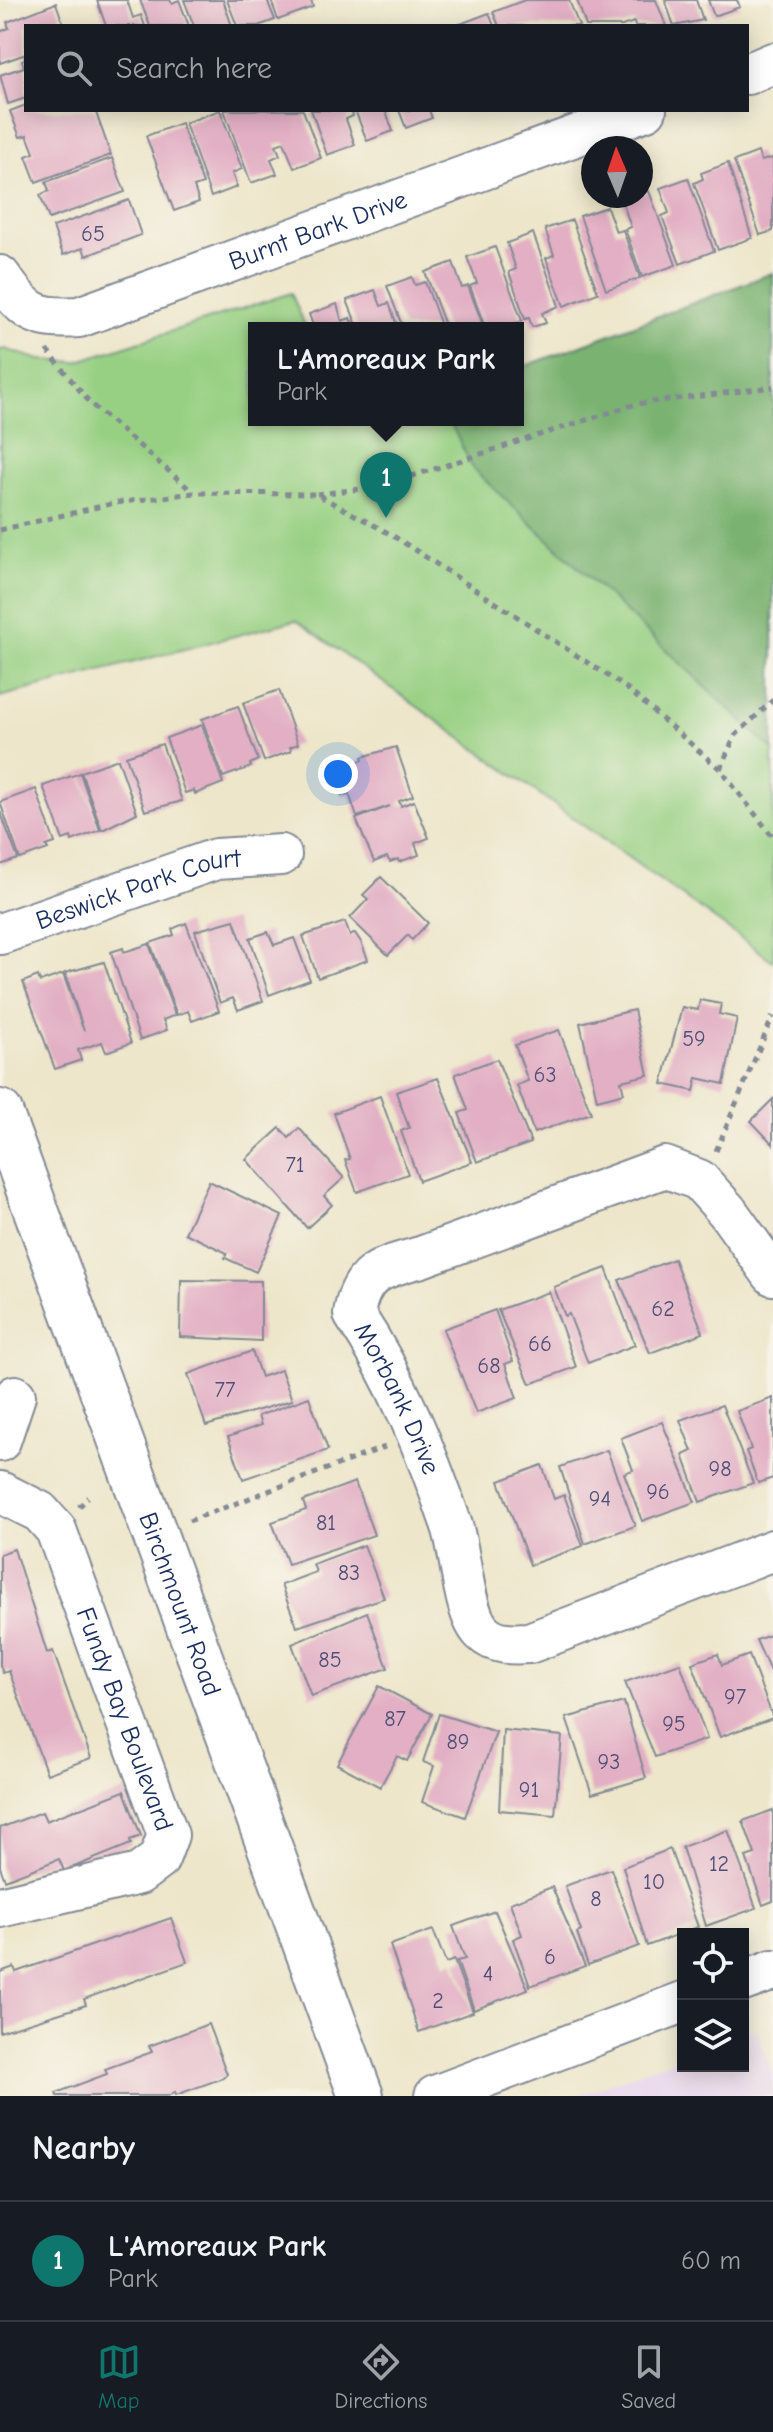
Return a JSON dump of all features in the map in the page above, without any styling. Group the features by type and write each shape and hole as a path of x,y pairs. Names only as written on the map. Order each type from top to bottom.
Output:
{"main road":[{"name":"Birchmount Road","path":"0,1112 361,2096"}],"street":[{"path":"749,73 773,63"},
{"name":"Burnt Bark Drive","path":"54,318 79,317 641,112"},
{"path":"0,276 21,306 54,318"},
{"name":"Beswick Park Court","path":"0,934 216,859 281,855"},
{"name":"Morbank Drive","path":"694,1176 665,1167 421,1257 383,1267 358,1291 354,1314 394,1380 453,1530 463,1585 482,1632 505,1644 529,1643 773,1550"},
{"path":"694,1176 727,1211 773,1275"},
{"path":"0,1441 15,1396"},
{"name":"Fundy Bay Boulevard","path":"0,1492 40,1512 56,1530 168,1835 159,1859 139,1874 0,1907"},
{"path":"749,1979 773,1970"},
{"path":"435,2096 677,2004"}],"path":[{"path":"54,318 46,353 91,404 194,493"},
{"path":"0,530 115,503 194,493 316,494 378,487 636,404 773,387"},
{"path":"316,494 392,535 625,687 720,769 773,837"},
{"path":"720,769 735,736 773,700"},
{"path":"694,1176 715,1152 773,1016"},
{"path":"206,1514 416,1435"}],"shaded area":[{"path":"756,2028 773,2075 773,2096 577,2096 677,2058 677,2072 749,2072 749,2031"}],"green space":[{"path":"773,273 773,961 296,620 0,697 0,350 40,360 76,362 291,293 303,322 248,322 248,426 524,426 524,367"},
{"path":"773,273 773,750 473,469 452,426 524,426 524,367"}],"building":[{"path":"97,0 127,0 133,18 141,15 144,24 105,24"},
{"path":"140,0 170,0 172,3 179,0 188,24 149,24"},
{"path":"184,0 223,0 231,24 193,24"},
{"path":"227,0 267,0 275,20 264,24 236,24"},
{"path":"271,0 311,0 313,7 278,20"},
{"path":"525,0 569,0 578,24 498,24 493,12"},
{"path":"577,0 656,0 665,24 634,22 585,24"},
{"path":"665,0 696,0 703,20 673,24"},
{"path":"708,0 737,0 740,7 714,16"},
{"path":"56,3 63,24 24,24 24,55 0,63 0,32 9,28 7,22"},
{"path":"489,13 493,24 460,24"},
{"path":"24,67 24,99 8,104 0,75"},
{"path":"24,106 24,112 96,112 111,155 36,182 26,156 34,153 27,135 20,137 10,111"},
{"path":"221,112 242,169 232,173 237,187 211,197 185,123"},
{"path":"225,112 304,112 321,158 294,168 284,142 276,145 280,155 271,159 277,174 251,183"},
{"path":"312,112 352,112 353,116 346,119 355,145 327,155"},
{"path":"356,112 386,112 393,131 367,141"},
{"path":"400,112 430,112 432,118 406,128"},
{"path":"181,123 203,184 194,187 199,202 174,211 146,136"},
{"path":"758,152 761,161 772,158 773,161 773,231 760,235 734,161"},
{"path":"112,158 125,192 49,219 40,195 49,191 46,182"},
{"path":"728,163 752,238 718,250 694,183 703,179 701,173"},
{"path":"688,178 714,251 680,264 662,216 669,213 660,188"},
{"path":"129,200 141,235 86,256 83,248 63,255 53,227"},
{"path":"653,202 676,265 642,277 625,229 631,227 624,208 653,208"},
{"path":"607,208 616,232 623,230 640,278 606,290 580,216"},
{"path":"572,220 598,293 564,306 546,258 554,255 545,229"},
{"path":"533,233 559,306 542,313 546,323 532,327 529,318 525,319 509,272 516,269 507,243"},
{"path":"495,247 522,321 483,322 470,286 477,283 467,257"},
{"path":"453,262 462,288 468,286 482,322 444,322 425,272"},
{"path":"412,277 415,285 425,282 440,322 401,322 387,286"},
{"path":"375,290 381,306 389,303 396,322 356,322 347,300"},
{"path":"337,304 342,321 350,318 352,322 312,322 309,314"},
{"path":"279,690 298,744 290,747 291,751 264,761 243,703"},
{"path":"238,706 258,760 250,764 251,767 223,777 202,719"},
{"path":"202,725 223,783 195,794 194,790 185,793 166,738"},
{"path":"162,744 182,801 145,811 126,756"},
{"path":"396,747 413,796 399,801 401,806 414,801 429,838 415,843 419,855 399,862 398,859 390,862 387,857 374,862 356,819 390,806 357,817 349,794 342,796 335,775 356,769 354,763 363,760 362,757"},
{"path":"118,759 137,813 102,830 81,772"},
{"path":"80,773 100,830 72,841 71,837 63,840 43,786"},
{"path":"36,789 55,843 46,846 48,849 20,859 0,802"},
{"path":"0,811 18,859 0,865"},
{"path":"381,877 428,923 412,940 408,935 388,955 350,918 368,899 363,895"},
{"path":"234,920 263,1001 238,1010 233,998 220,1003 195,931"},
{"path":"345,922 350,936 355,933 361,942 368,960 318,978 303,936"},
{"path":"186,923 219,1011 192,1021 188,1011 177,1015 150,943 174,935 172,929"},
{"path":"268,932 274,945 294,938 310,980 269,995 250,938"},
{"path":"149,944 175,1015 163,1020 167,1030 140,1040 111,952 123,948 124,952"},
{"path":"104,962 131,1043 106,1052 102,1042 78,1050 81,1060 55,1069 23,982 38,976 40,982 63,974 84,1031 65,973"},
{"path":"700,1000 721,1004 719,1014 737,1018 724,1084 697,1078 694,1091 662,1084 682,1007 698,1010"},
{"path":"634,1010 648,1075 621,1081 624,1093 597,1100 580,1023"},
{"path":"559,1030 591,1113 534,1133 517,1085 528,1081 515,1045"},
{"path":"497,1059 531,1143 477,1162 459,1113 468,1110 455,1074"},
{"path":"438,1078 472,1162 419,1181 401,1131 409,1128 396,1092"},
{"path":"380,1096 408,1174 357,1192 345,1160 350,1159 334,1113"},
{"path":"773,1099 773,1144 751,1121"},
{"path":"280,1128 289,1138 299,1128 344,1178 324,1196 332,1205 307,1228 246,1159"},
{"path":"209,1181 282,1216 256,1272 225,1258 227,1253 185,1233"},
{"path":"674,1259 703,1333 650,1353 619,1280"},
{"path":"606,1268 635,1345 588,1363 569,1314 565,1316 554,1287"},
{"path":"181,1280 261,1281 261,1341 180,1337"},
{"path":"549,1292 576,1367 530,1384 498,1310"},
{"path":"495,1310 513,1361 505,1364 517,1398 476,1413 443,1329"},
{"path":"252,1351 261,1377 281,1370 292,1400 206,1426 188,1374"},
{"path":"309,1397 328,1450 243,1479 228,1437 261,1425 258,1416"},
{"path":"773,1398 773,1478 758,1483 746,1451 751,1449 737,1411"},
{"path":"722,1405 753,1483 700,1502 683,1455 692,1451 680,1420"},
{"path":"662,1422 695,1502 642,1521 624,1473 633,1470 621,1438"},
{"path":"607,1450 635,1526 585,1544 560,1467"},
{"path":"542,1465 554,1499 564,1495 583,1546 530,1565 499,1481"},
{"path":"355,1482 374,1535 288,1564 272,1522 306,1510 303,1501"},
{"path":"364,1545 384,1598 297,1627 281,1585 316,1572 313,1564"},
{"path":"14,1549 47,1653 53,1651 91,1758 47,1774 9,1671 3,1673 0,1665 0,1554"},
{"path":"367,1612 388,1668 311,1696 292,1644"},
{"path":"773,1634 773,1678 756,1640"},
{"path":"718,1654 722,1665 749,1655 773,1718 720,1737 692,1663"},
{"path":"680,1663 707,1739 655,1757 625,1682"},
{"path":"379,1686 432,1714 407,1761 397,1756 380,1787 337,1764"},
{"path":"624,1702 646,1778 592,1794 566,1718"},
{"path":"439,1714 496,1732 465,1817 422,1802 434,1766 423,1762"},
{"path":"503,1730 562,1736 555,1815 499,1810"},
{"path":"124,1791 141,1836 130,1840 131,1844 64,1871 59,1859 5,1880 0,1867 0,1828 42,1812 46,1821"},
{"path":"773,1810 773,1901 763,1905 746,1857 755,1854 743,1821"},
{"path":"728,1830 756,1908 706,1926 682,1847"},
{"path":"670,1849 698,1927 677,1928 677,1935 647,1946 623,1867"},
{"path":"611,1869 639,1946 588,1965 577,1933 581,1931 565,1886"},
{"path":"552,1887 585,1966 530,1986 513,1939 522,1935 510,1903"},
{"path":"495,1911 528,1989 474,2010 457,1961 465,1959 453,1926"},
{"path":"171,1918 187,1962 84,1999 86,2005 0,2032 0,1972 14,1967 16,1972"},
{"path":"433,1930 446,1963 454,1960 473,2012 419,2032 390,1945"},
{"path":"208,2024 227,2074 223,2078 168,2096 57,2096 56,2093 107,2074 105,2069 152,2052 149,2046"}],"place":[{"name":"L'Amoreaux Park","path":"386,518"}]}
